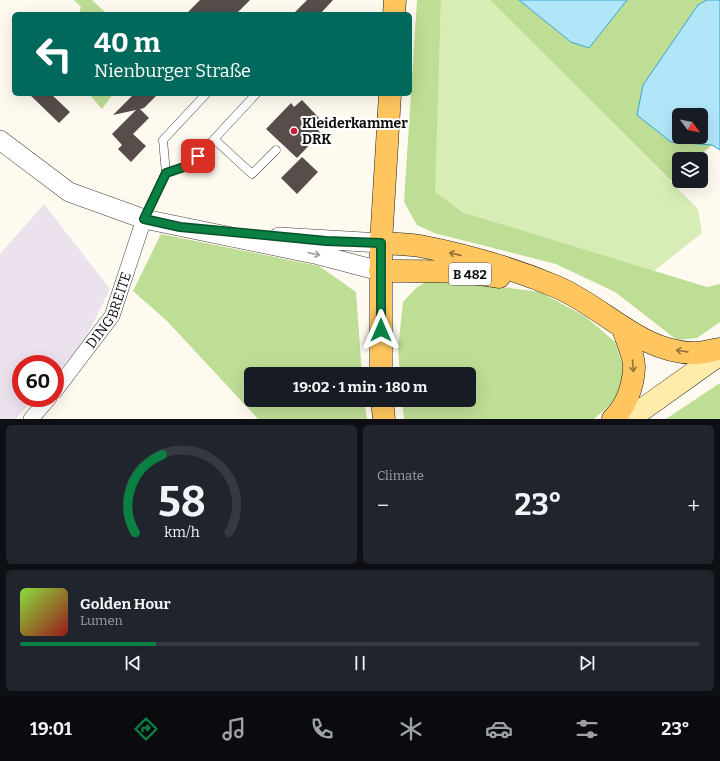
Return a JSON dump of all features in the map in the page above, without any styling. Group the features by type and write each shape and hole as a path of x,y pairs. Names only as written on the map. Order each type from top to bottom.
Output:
{"main road":[{"path":"394,12 395,0"},
{"path":"381,367 380,271 390,96"},
{"path":"381,243 419,246 488,262 559,288"},
{"name":"B 482","path":"380,271 484,274 559,288 592,307 623,328 654,344 679,352 697,353 720,349"},
{"path":"613,419 623,409 628,395 634,367 623,328"},
{"path":"629,419 720,354"},
{"path":"383,407 384,419"}],"street":[{"path":"0,140 69,192 144,219 319,256 380,271"},
{"name":"DINGBREITE","path":"64,379 112,316 144,219"},
{"path":"180,227 326,241 381,243"},
{"path":"31,419 41,407"}],"lane":[{"path":"144,219 166,173 163,140 204,96"},
{"path":"166,173 190,165 254,96"},
{"path":"214,139 252,174 276,150"}],"shaded area":[{"path":"44,204 110,289 85,340 64,364 64,355 12,355 12,407 26,407 16,419 0,419 0,254"}],"green space":[{"path":"74,0 92,0 105,12 80,12 81,7"},
{"path":"417,0 441,0 435,192 462,212 707,287 720,284 720,322 697,338 677,340 615,292 556,264 434,233 417,225 404,202"},
{"path":"441,0 490,0 672,183 672,188 677,188 698,209 702,233 654,271 462,212 434,192"},
{"path":"490,0 519,0 571,42 589,48 627,0 707,0 698,5 678,108 672,108 671,142 672,144 712,145 704,152 672,152 671,181"},
{"path":"91,96 112,96 102,109"},
{"path":"161,234 319,266 356,292 361,367 244,367 244,404 167,321 133,291"},
{"path":"431,279 452,280 540,292 586,317 615,342 624,370 617,399 594,419 404,419 403,407 476,407 476,367 399,367 398,349 403,302 416,288"},
{"path":"720,383 720,419 666,419"},
{"path":"247,407 365,407 367,419 258,419"}],"water":[{"path":"519,0 627,0 589,48 571,42"},
{"path":"707,0 720,0 720,150 712,145 698,144 708,144 708,108 672,108 672,142 637,115 643,85 698,5"}],"building":[{"path":"200,0 250,0 238,12 188,12"},
{"path":"307,0 333,0 322,12 295,12"},
{"path":"31,96 53,96 70,112 59,123"},
{"path":"132,96 156,96 144,108 140,109 149,118 133,134 146,146 131,162 118,149 122,145 112,134 136,110 113,115"},
{"name":"Kleiderkammer DRK","path":"302,100 320,119 313,125 321,133 297,158 266,129 291,103 294,107"},
{"path":"302,157 318,172 297,194 281,178"}],"place":[{"name":"Kleiderkammer DRK","path":"294,131"}],"route":[{"path":"198,156 190,165 166,173 144,219 180,227 326,241 381,243 381,330"}]}
